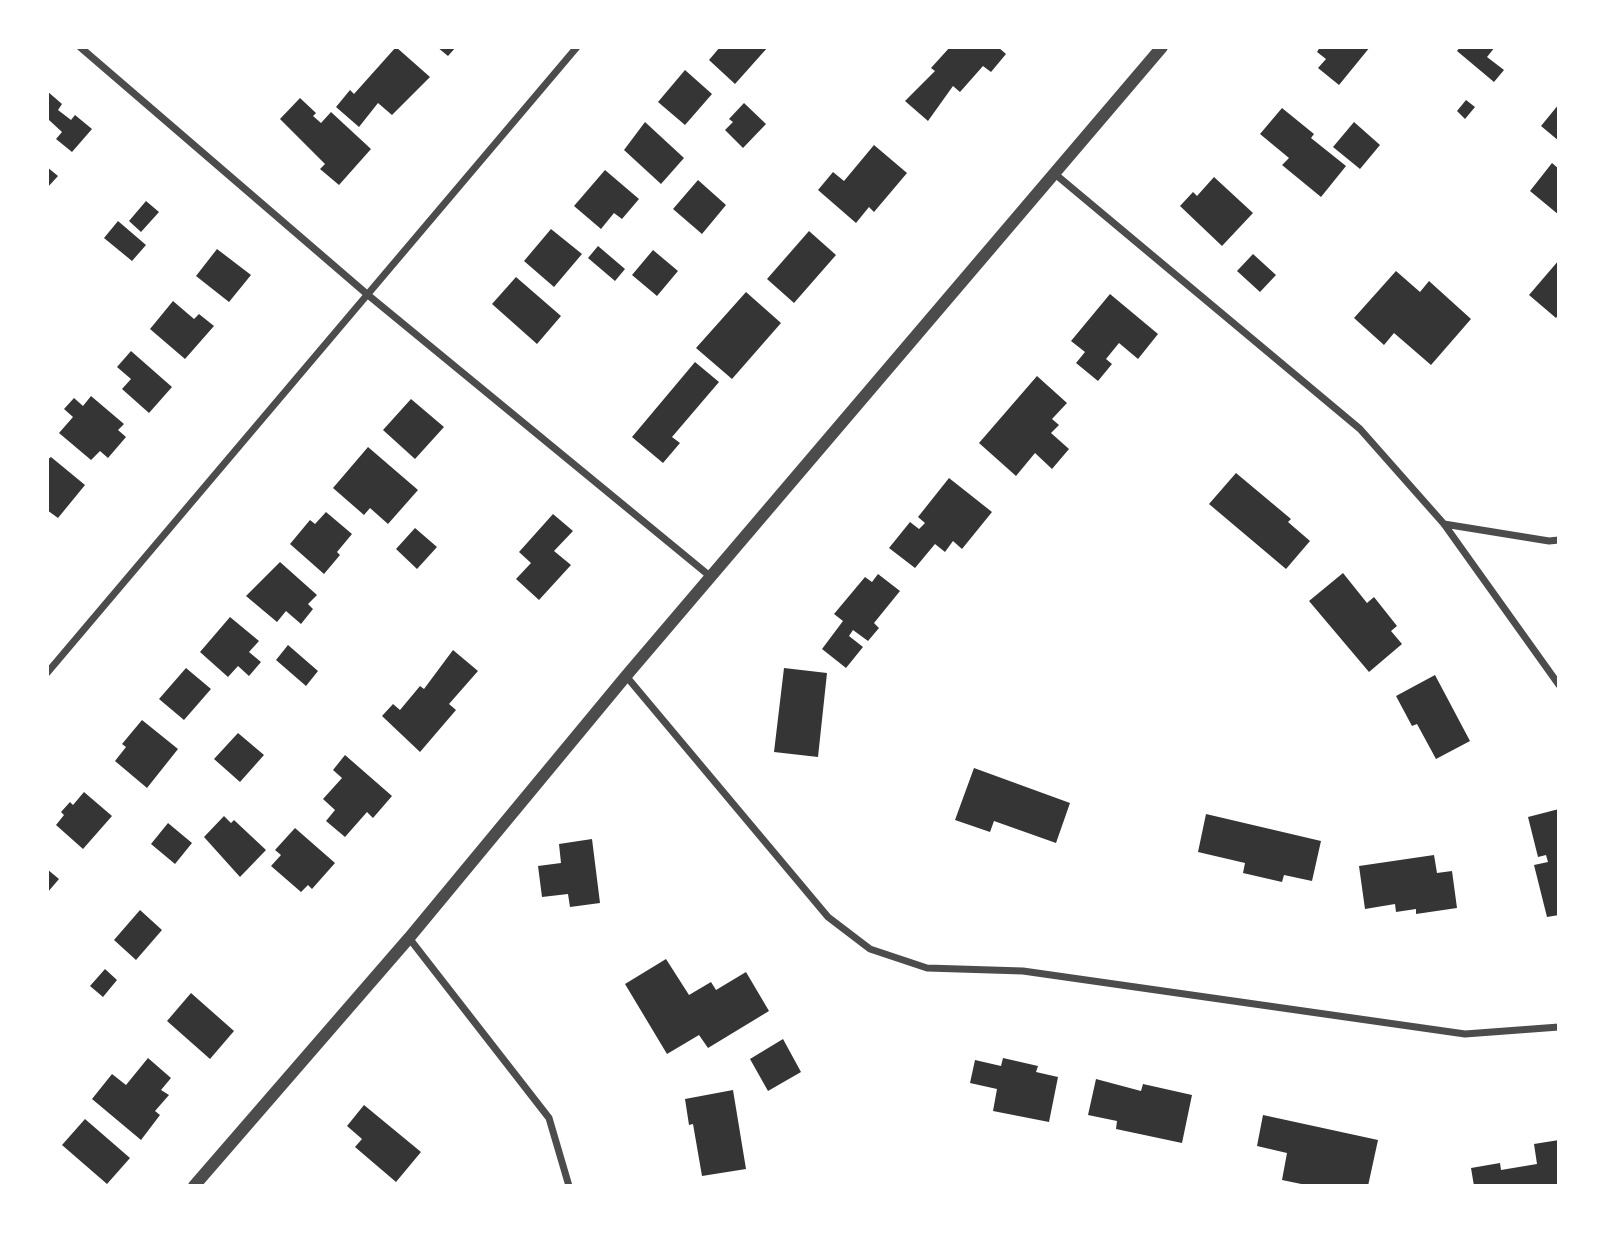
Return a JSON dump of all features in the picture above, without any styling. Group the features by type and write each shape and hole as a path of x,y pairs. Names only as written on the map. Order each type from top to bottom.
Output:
{"street":[{"path":"80,47 368,295 711,577"},
{"path":"47,673 577,47"},
{"path":"194,1186 409,938 626,676 1162,47"},
{"path":"1055,174 1360,429 1444,523 1559,685"},
{"path":"1444,523 1549,541 1559,540"},
{"path":"626,676 828,917 870,949 927,968 1023,971 1465,1034 1559,1027"},
{"path":"409,938 549,1118 569,1186"}],"building":[{"path":"396,47 430,77 392,115 378,103 359,127 336,107 350,90 354,94"},
{"path":"437,47 456,47 448,56"},
{"path":"720,47 768,47 735,84 709,60"},
{"path":"950,47 998,47 1006,54 991,72 983,66 960,92 953,86 928,121 905,101 935,71 931,68"},
{"path":"1320,47 1370,47 1339,85 1318,68 1326,59 1317,52"},
{"path":"1460,47 1495,47 1487,57 1504,70 1494,82 1457,51"},
{"path":"685,70 712,94 685,125 658,102"},
{"path":"47,91 62,104 58,110 71,120 75,115 92,129 72,152 56,139 62,132 49,120 47,122"},
{"path":"300,98 316,113 313,116 321,123 331,112 371,149 339,185 320,169 325,164 280,119"},
{"path":"1466,100 1475,107 1465,119 1457,111"},
{"path":"744,103 766,124 743,148 725,130 733,122 729,119"},
{"path":"1559,104 1559,141 1541,126"},
{"path":"1282,108 1314,134 1311,138 1346,166 1321,197 1282,165 1289,158 1260,134"},
{"path":"645,122 684,158 661,184 624,150"},
{"path":"1354,122 1380,145 1360,169 1333,147"},
{"path":"874,145 907,173 874,212 869,207 856,223 818,190 833,172 844,181"},
{"path":"1552,163 1559,169 1559,215 1530,191"},
{"path":"47,167 58,176 47,188"},
{"path":"605,170 639,199 622,219 614,213 601,229 574,206"},
{"path":"1214,177 1253,213 1222,246 1180,206 1193,192 1197,196"},
{"path":"698,180 726,205 702,234 673,209"},
{"path":"146,201 159,212 141,232 129,221"},
{"path":"118,221 146,245 132,261 104,238"},
{"path":"551,229 582,254 554,287 524,261"},
{"path":"809,231 836,255 794,303 767,279"},
{"path":"598,246 625,269 615,281 588,258"},
{"path":"217,249 251,275 229,302 196,276"},
{"path":"653,250 678,271 657,296 632,275"},
{"path":"1253,254 1276,275 1260,292 1237,271"},
{"path":"1559,260 1559,314 1556,318 1529,295"},
{"path":"1396,271 1420,292 1429,281 1471,319 1431,365 1394,333 1384,345 1354,318"},
{"path":"516,277 561,316 537,344 492,304"},
{"path":"746,292 781,323 732,379 696,348"},
{"path":"1110,294 1158,334 1138,359 1119,343 1106,359 1112,364 1098,381 1076,363 1085,352 1071,341"},
{"path":"173,301 194,319 199,314 214,326 185,359 150,329"},
{"path":"131,351 172,387 149,413 122,389 131,379 117,367"},
{"path":"695,362 719,382 672,437 680,443 663,463 632,437"},
{"path":"1037,376 1067,403 1052,419 1059,425 1051,433 1069,449 1052,469 1035,453 1016,476 979,443"},
{"path":"91,396 124,424 118,430 126,437 108,458 100,451 91,460 59,433 73,417 64,409 74,398 83,406"},
{"path":"411,399 444,427 415,459 383,430"},
{"path":"368,447 418,490 388,524 370,508 364,515 333,488"},
{"path":"51,457 85,485 58,518 47,510 47,460"},
{"path":"1236,473 1291,519 1288,522 1310,541 1286,569 1209,504"},
{"path":"949,478 992,512 962,549 953,541 945,552 935,544 915,568 889,548 910,522 919,529 925,523 918,517"},
{"path":"326,512 352,534 337,552 340,555 324,574 290,544 310,520 315,524"},
{"path":"553,514 573,531 554,551 571,565 539,600 516,579 531,563 519,552"},
{"path":"415,528 437,547 417,569 396,549"},
{"path":"280,562 317,595 308,604 313,609 301,624 286,611 277,622 246,596"},
{"path":"1343,573 1367,603 1374,597 1397,626 1391,631 1402,644 1369,672 1309,601"},
{"path":"878,574 900,591 874,623 879,628 868,641 853,630 849,636 863,647 846,668 822,649 843,621 834,614 865,577 872,582"},
{"path":"230,617 259,641 249,652 261,662 249,676 238,666 228,677 200,652"},
{"path":"288,645 318,671 306,686 276,660"},
{"path":"453,650 478,671 449,704 456,710 420,752 382,716 393,704 400,710 420,686 424,689"},
{"path":"186,668 211,689 184,720 159,699"},
{"path":"784,668 827,673 818,757 774,752"},
{"path":"1435,675 1470,741 1436,759 1417,724 1412,726 1396,696"},
{"path":"142,720 178,749 147,788 115,761 126,747 122,744"},
{"path":"238,733 264,755 240,782 214,759"},
{"path":"345,755 392,796 373,818 367,812 345,837 326,821 335,810 323,799 342,778 333,770"},
{"path":"974,768 1070,803 1056,843 994,821 990,832 955,820"},
{"path":"84,792 112,816 83,849 56,825 64,815 61,812 70,802 73,805"},
{"path":"1559,809 1559,915 1547,917 1534,865 1548,862 1546,855 1538,857 1528,817"},
{"path":"1206,814 1321,841 1312,881 1284,875 1282,882 1243,873 1245,863 1198,852"},
{"path":"224,816 231,823 234,820 266,850 240,877 204,837"},
{"path":"168,823 192,843 175,864 151,844"},
{"path":"295,828 335,863 312,889 308,885 301,892 271,866 281,855 275,850"},
{"path":"592,839 600,903 570,907 568,894 542,897 538,866 561,863 559,844"},
{"path":"1434,855 1437,873 1452,871 1457,908 1416,914 1416,909 1396,912 1395,904 1365,909 1359,866"},
{"path":"47,869 59,879 47,893"},
{"path":"140,910 162,930 136,960 114,940"},
{"path":"666,959 689,995 711,982 716,990 746,972 769,1011 708,1048 699,1035 667,1054 625,984"},
{"path":"105,969 117,980 103,997 90,986"},
{"path":"191,993 234,1031 210,1059 167,1021"},
{"path":"783,1039 801,1072 768,1091 750,1059"},
{"path":"148,1058 171,1078 161,1090 169,1095 155,1111 160,1115 141,1140 92,1099 112,1074 126,1085"},
{"path":"1003,1058 1038,1066 1036,1072 1058,1077 1049,1122 993,1111 997,1089 970,1083 975,1060 1001,1066"},
{"path":"1096,1079 1141,1091 1143,1084 1192,1095 1182,1143 1116,1129 1117,1121 1088,1115"},
{"path":"733,1090 746,1169 702,1176 693,1124 689,1125 685,1099"},
{"path":"364,1105 421,1152 396,1182 355,1147 362,1139 347,1126"},
{"path":"1263,1115 1378,1140 1368,1186 1311,1186 1282,1180 1287,1153 1257,1146"},
{"path":"85,1119 130,1158 107,1184 62,1145"},
{"path":"1559,1140 1559,1186 1474,1186 1471,1168 1500,1163 1501,1170 1537,1164 1534,1144"}]}
